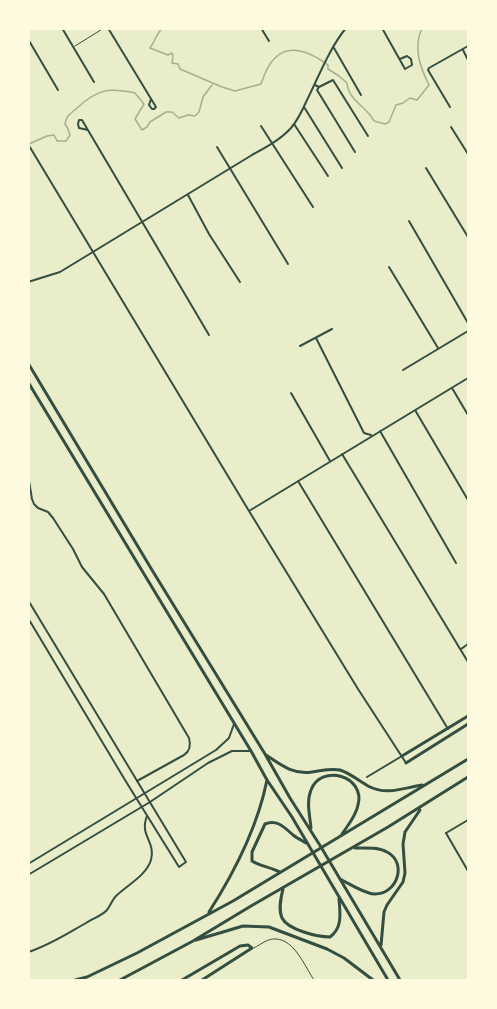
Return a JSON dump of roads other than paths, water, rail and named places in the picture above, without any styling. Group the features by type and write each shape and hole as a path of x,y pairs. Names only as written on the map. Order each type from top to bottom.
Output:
{"main road":[{"path":"28,363 400,981"},
{"path":"28,382 267,780 308,844 388,981"},
{"path":"402,756 468,716"},
{"path":"406,763 468,724"},
{"path":"265,754 292,771 300,773 340,771 348,773 374,789 385,792 426,785"},
{"path":"75,981 137,953 233,901 468,759"},
{"path":"311,831 310,792 318,780 325,776 339,775 351,781 359,793 358,806 341,836"},
{"path":"120,981 283,889 468,777"},
{"path":"208,914 235,868 258,813 267,780"},
{"path":"381,948 381,924 384,912 403,882 405,873 403,844 405,832 423,806"},
{"path":"280,872 252,861 252,852 265,824 277,823 308,844"},
{"path":"338,878 368,893 376,894 385,892 393,886 397,879 398,865 393,856 374,848 352,848"},
{"path":"283,889 282,919 288,925 322,937 330,937 338,928 339,898"},
{"path":"193,941 243,926 269,927 335,953 373,981"},
{"path":"182,981 240,946 248,945 252,948 202,981"}],"street":[{"path":"62,28 94,82"},
{"path":"106,28 156,107 154,109 148,105 150,99"},
{"path":"261,28 269,41"},
{"path":"28,282 60,272 273,143 287,132 317,86 346,28"},
{"path":"382,28 405,69 412,65 410,57 404,56 400,59"},
{"path":"28,39 58,90"},
{"path":"450,107 428,70 468,46"},
{"path":"334,48 361,95"},
{"path":"463,50 468,60"},
{"path":"317,86 333,80 368,136"},
{"path":"317,86 317,90 355,152"},
{"path":"304,106 342,168"},
{"path":"88,130 79,129 79,120 82,120 142,221 209,335"},
{"path":"294,124 328,176"},
{"path":"261,126 313,207"},
{"path":"451,127 468,154"},
{"path":"28,144 249,511 406,763"},
{"path":"217,147 288,264"},
{"path":"426,168 468,237"},
{"path":"188,195 209,234 240,282"},
{"path":"409,221 468,323"},
{"path":"389,267 438,348"},
{"path":"300,346 332,329"},
{"path":"403,370 468,331"},
{"path":"316,338 364,433 373,435"},
{"path":"249,511 468,378"},
{"path":"452,388 468,415"},
{"path":"291,393 330,461"},
{"path":"415,410 468,500"},
{"path":"380,431 456,563"},
{"path":"342,454 468,662"},
{"path":"28,475 34,504 48,512 53,518 82,567 104,594 189,738 188,752 137,781"},
{"path":"298,481 448,729"},
{"path":"28,600 186,862 179,867 28,618"},
{"path":"461,649 468,644"},
{"path":"28,864 222,745 229,738 234,724"},
{"path":"28,875 142,807 208,763 226,753 251,751"},
{"path":"367,777 402,756"},
{"path":"28,952 104,912 115,897 146,869 152,853 143,826 147,816"},
{"path":"468,820 446,833 468,872"}],"lane":[{"path":"73,47 106,28"},
{"path":"252,948 270,940 286,941 314,981"}],"waterway":[{"path":"162,28 150,48 168,55 172,53 172,63 178,64 180,69 235,91 261,84 270,63 281,53 295,50 316,57 347,83 354,99 374,121 385,124 389,122 396,105 410,98 417,100 429,85 418,50 422,28"},
{"path":"29,144 54,135 57,141 66,141 70,135 65,124 67,117 90,98 102,92 117,90 135,93 144,104 135,119 142,130 166,112 172,112 179,118 188,115 195,116 199,112 203,97 212,85"}]}
